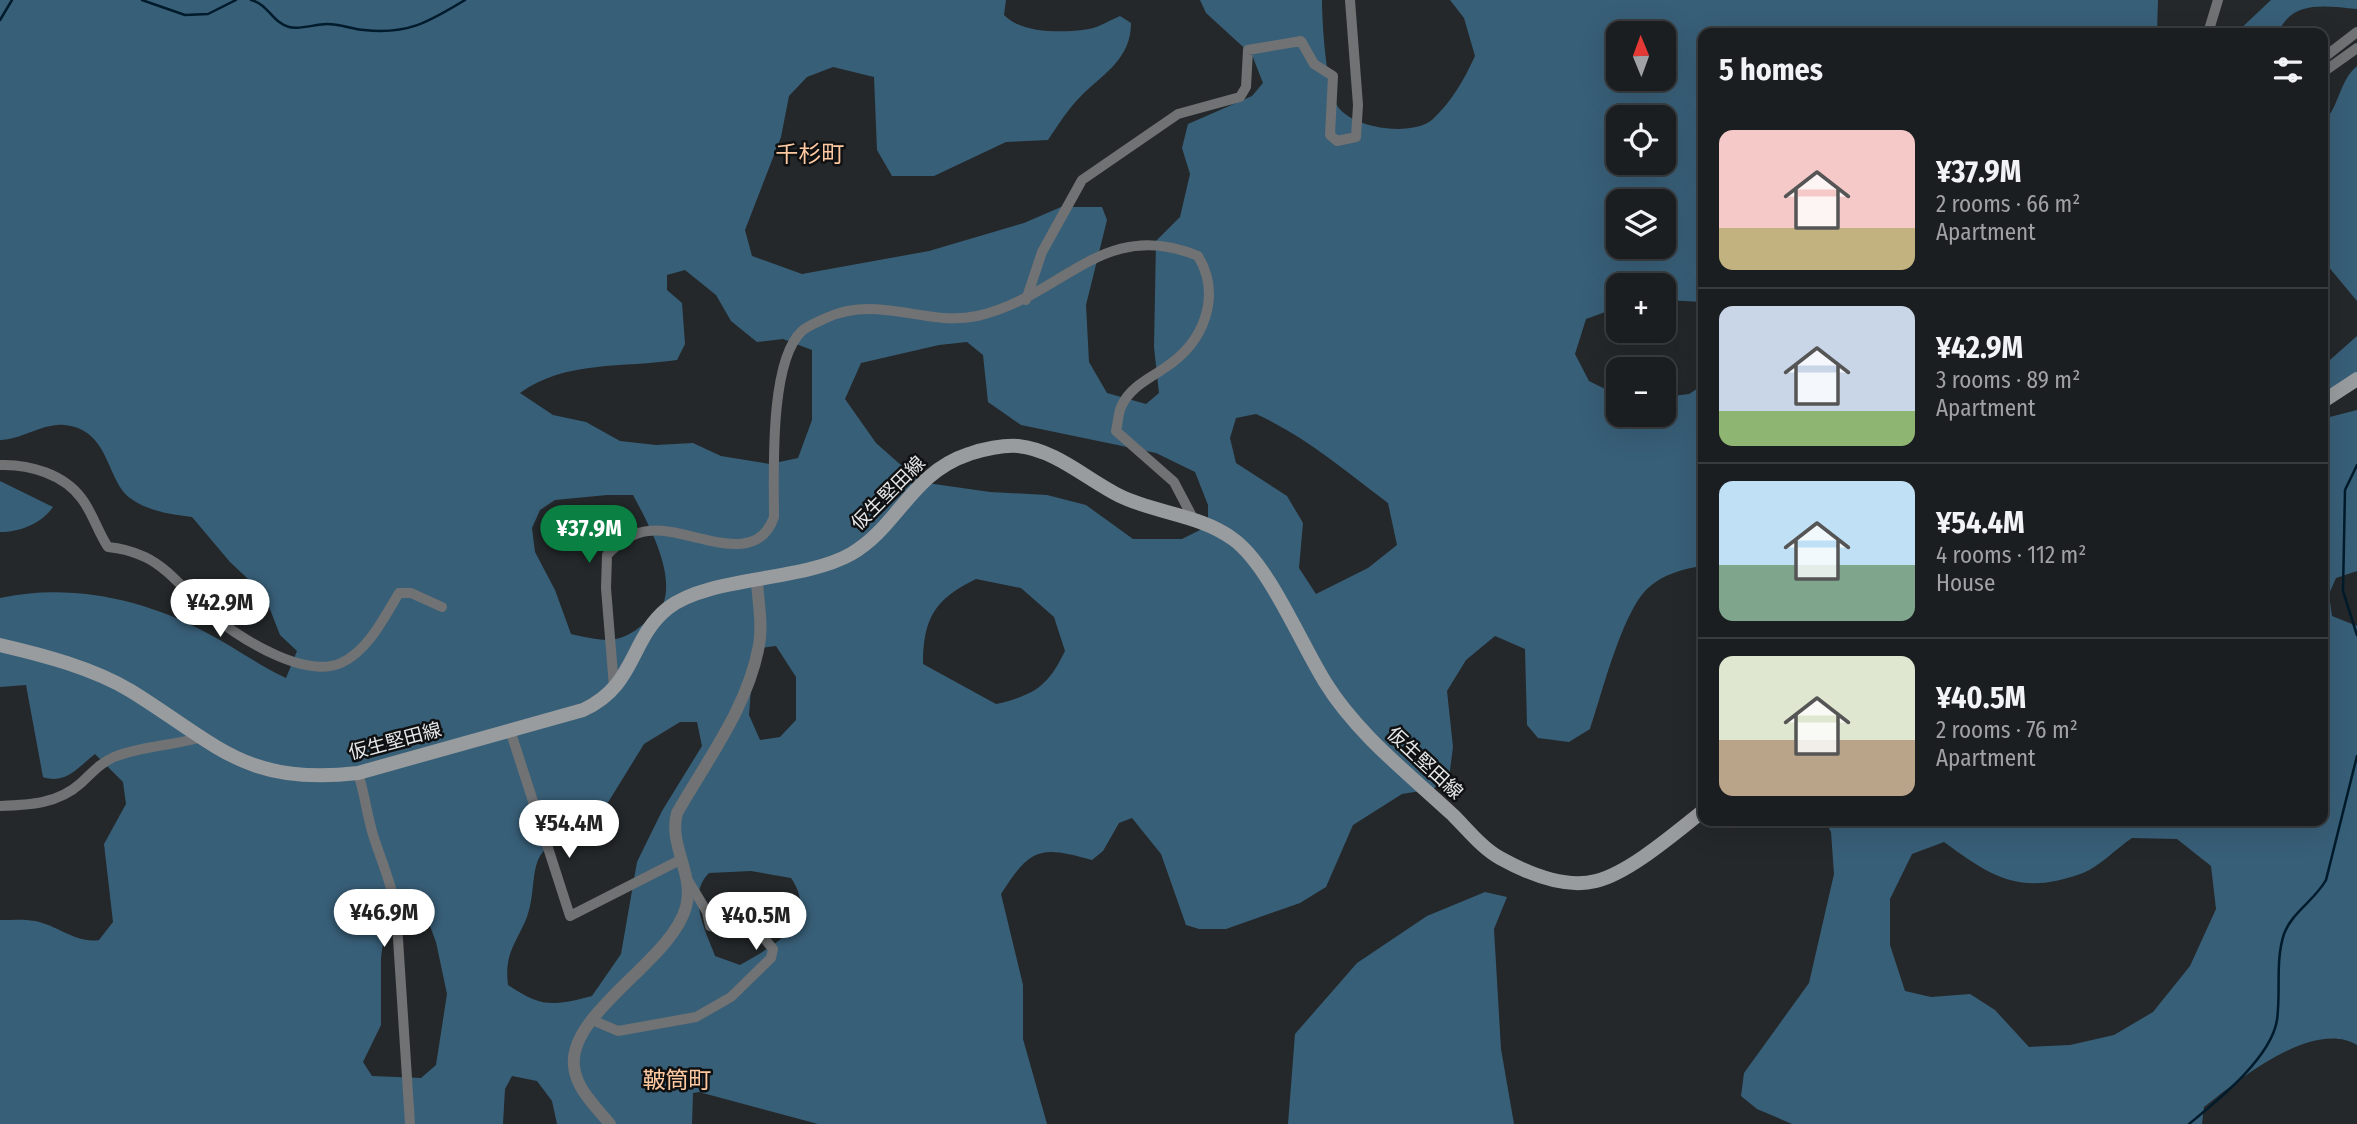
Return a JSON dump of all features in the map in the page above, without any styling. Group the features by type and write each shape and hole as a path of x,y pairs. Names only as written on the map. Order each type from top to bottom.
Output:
{"main road":[{"path":"2328,398 2357,379"},
{"name":"仮生堅田線","path":"0,645 103,677 130,690 198,738 268,772 332,776 358,773 583,710 603,701 614,691 650,630 666,610 688,596 835,563 857,551 934,471 950,460 981,450 1017,446 1056,458 1124,498 1233,538 1259,568 1327,686 1363,731 1497,857 1559,880 1597,881 1644,856 1698,815"}],"street":[{"path":"1026,300 1042,251 1082,180 1178,114 1240,97 1246,87 1248,50 1301,41 1314,64 1333,76 1330,135 1337,141 1356,137 1359,132 1350,0"},
{"path":"2210,28 2218,0"},
{"path":"2328,54 2357,32"},
{"path":"2328,69 2357,48"},
{"path":"614,691 606,587 607,555 617,544 646,531 667,530 725,544 759,540 770,528 774,517 774,451 781,380 791,346 800,332 834,315 860,309 892,309 941,318 967,318 1026,300 1105,252 1127,246 1166,246 1198,256 1208,272 1210,300 1198,335 1177,360 1141,382 1128,397 1122,405 1116,431 1174,482 1195,522"},
{"path":"0,466 29,467 56,477 81,497 108,547 145,557 214,617 243,636 298,664 310,666 341,663 361,648 399,593 411,593 442,607"},
{"path":"592,1020 618,1031 696,1017 731,998 771,958 773,949 763,937 710,926 706,912 688,881 673,825 677,813 738,707 759,646 757,581"},
{"path":"510,730 570,916 682,859"},
{"path":"0,806 29,805 53,800 73,789 112,758 133,750 174,745 198,738"},
{"path":"358,773 367,800 373,835 396,908 410,1124"},
{"path":"610,1124 583,1091 573,1065 582,1033 677,927 686,908 688,881"}],"shaded area":[{"path":"0,0 1006,0 1004,15 1021,26 1044,31 1093,28 1120,16 1131,23 1130,36 1121,56 1076,101 1048,140 1006,142 934,176 892,176 877,150 874,77 833,67 807,77 789,96 781,137 745,230 752,256 802,274 929,251 1024,223 1061,207 1102,207 1107,220 1086,305 1089,362 1107,393 1146,404 1159,393 1154,347 1156,241 1180,217 1190,174 1182,148 1188,124 1252,96 1263,83 1252,55 1206,13 1200,0 1322,0 1330,86 1338,107 1357,121 1398,129 1424,125 1433,119 1457,90 1475,56 1464,18 1450,0 2158,0 2157,28 1698,28 1698,302 1676,301 1676,273 1606,273 1606,312 1586,319 1575,354 1589,381 1606,390 1606,427 1676,427 1676,396 1689,394 1698,388 1698,567 1681,570 1654,583 1639,600 1621,634 1590,729 1569,742 1538,738 1527,725 1525,649 1495,636 1466,660 1447,691 1453,747 1449,778 1433,789 1402,794 1353,825 1326,887 1300,903 1226,929 1199,929 1186,925 1161,854 1132,818 1119,823 1103,851 1092,860 1048,852 1029,859 1001,894 1023,985 1023,1039 1047,1124 818,1124 699,1092 693,1093 692,1124 557,1124 552,1101 537,1081 512,1076 505,1089 503,1124 0,1124 0,920 35,921 75,937 99,940 113,922 104,844 126,804 123,782 95,754 65,777 43,777 26,685 0,687 0,598 53,592 106,597 132,603 183,621 286,678 297,651 280,635 264,594 230,562 192,517 152,509 130,498 116,480 99,445 90,436 79,429 56,425 0,440","holes":["685,270 716,295 731,321 757,342 783,339 812,350 812,420 798,458 770,464 721,456 693,443 656,445 620,441 586,422 553,415 520,393 537,382 575,370 677,360 685,344 682,303 667,290 667,275","967,342 983,355 988,402 1021,425 1156,453 1195,472 1208,505 1208,526 1182,539 1133,539 1086,505 1047,495 990,492 920,482 876,443 845,399 861,363 939,345","1256,414 1274,423 1324,455 1388,503 1397,545 1368,568 1316,594 1299,568 1303,523 1287,496 1236,463 1230,438 1236,418","633,495 659,549 666,580 662,607 636,630 610,640 571,634 555,590 535,552 532,528 540,510 555,500","976,579 1021,588 1054,617 1065,651 1053,673 1039,687 1021,697 996,704 923,664 926,634 934,612 950,594","776,646 796,677 796,720 780,737 760,740 749,715 753,662 760,648","680,722 697,722 702,746 662,811 637,862 621,954 592,996 548,1003 530,998 508,985 509,957 531,904 540,855 548,847 560,842 577,840 604,809 644,744","751,871 791,878 799,894 797,920 779,941 740,965 715,956 698,903 702,882 709,873","405,913 425,913 436,942 447,994 436,1065 421,1078 372,1076 363,1062 381,1025 381,958 385,927"]},
{"path":"2271,0 2357,0 2357,9 2321,7 2300,10 2284,22 2281,28 2241,28"},
{"path":"2357,66 2357,301 2328,266 2328,117"},
{"path":"2357,336 2357,384 2328,396 2328,362"},
{"path":"2357,410 2357,571 2336,578 2329,594 2332,616 2357,626 2357,1045 2339,1039 2319,1040 2276,1056 2204,1107 2202,1124 1792,1124 1757,1109 1741,1096 1744,1073 1809,983 1834,874 1831,832 1828,826 2328,826 2328,417","holes":["2132,838 2177,839 2211,866 2216,909 2190,966 2153,1012 2114,1035 2070,1045 2029,1047 1995,1010 1970,994 1931,997 1905,991 1890,945 1890,899 1912,854 1944,842 1993,874 2025,883 2061,880 2083,873"]},
{"path":"0,481 53,507 29,526 0,532"},
{"path":"1485,892 1507,897 1494,929 1501,1049 1514,1124 1288,1124 1295,1034 1357,963 1427,916"}],"waterway":[{"path":"0,20 12,0"},
{"path":"142,0 185,15 208,14 236,0"},
{"path":"251,0 262,5 279,22 289,27 327,24 379,31 393,31 417,25 465,0"},
{"path":"2357,465 2345,490 2343,591 2357,635"},
{"path":"2189,1124 2242,1077 2265,1049 2273,1034 2277,1020 2280,955 2284,934 2292,919 2326,880 2357,756"}],"district":[{"name":"千杉町","path":"810,154"},
{"name":"鞁筒町","path":"677,1080"}]}
